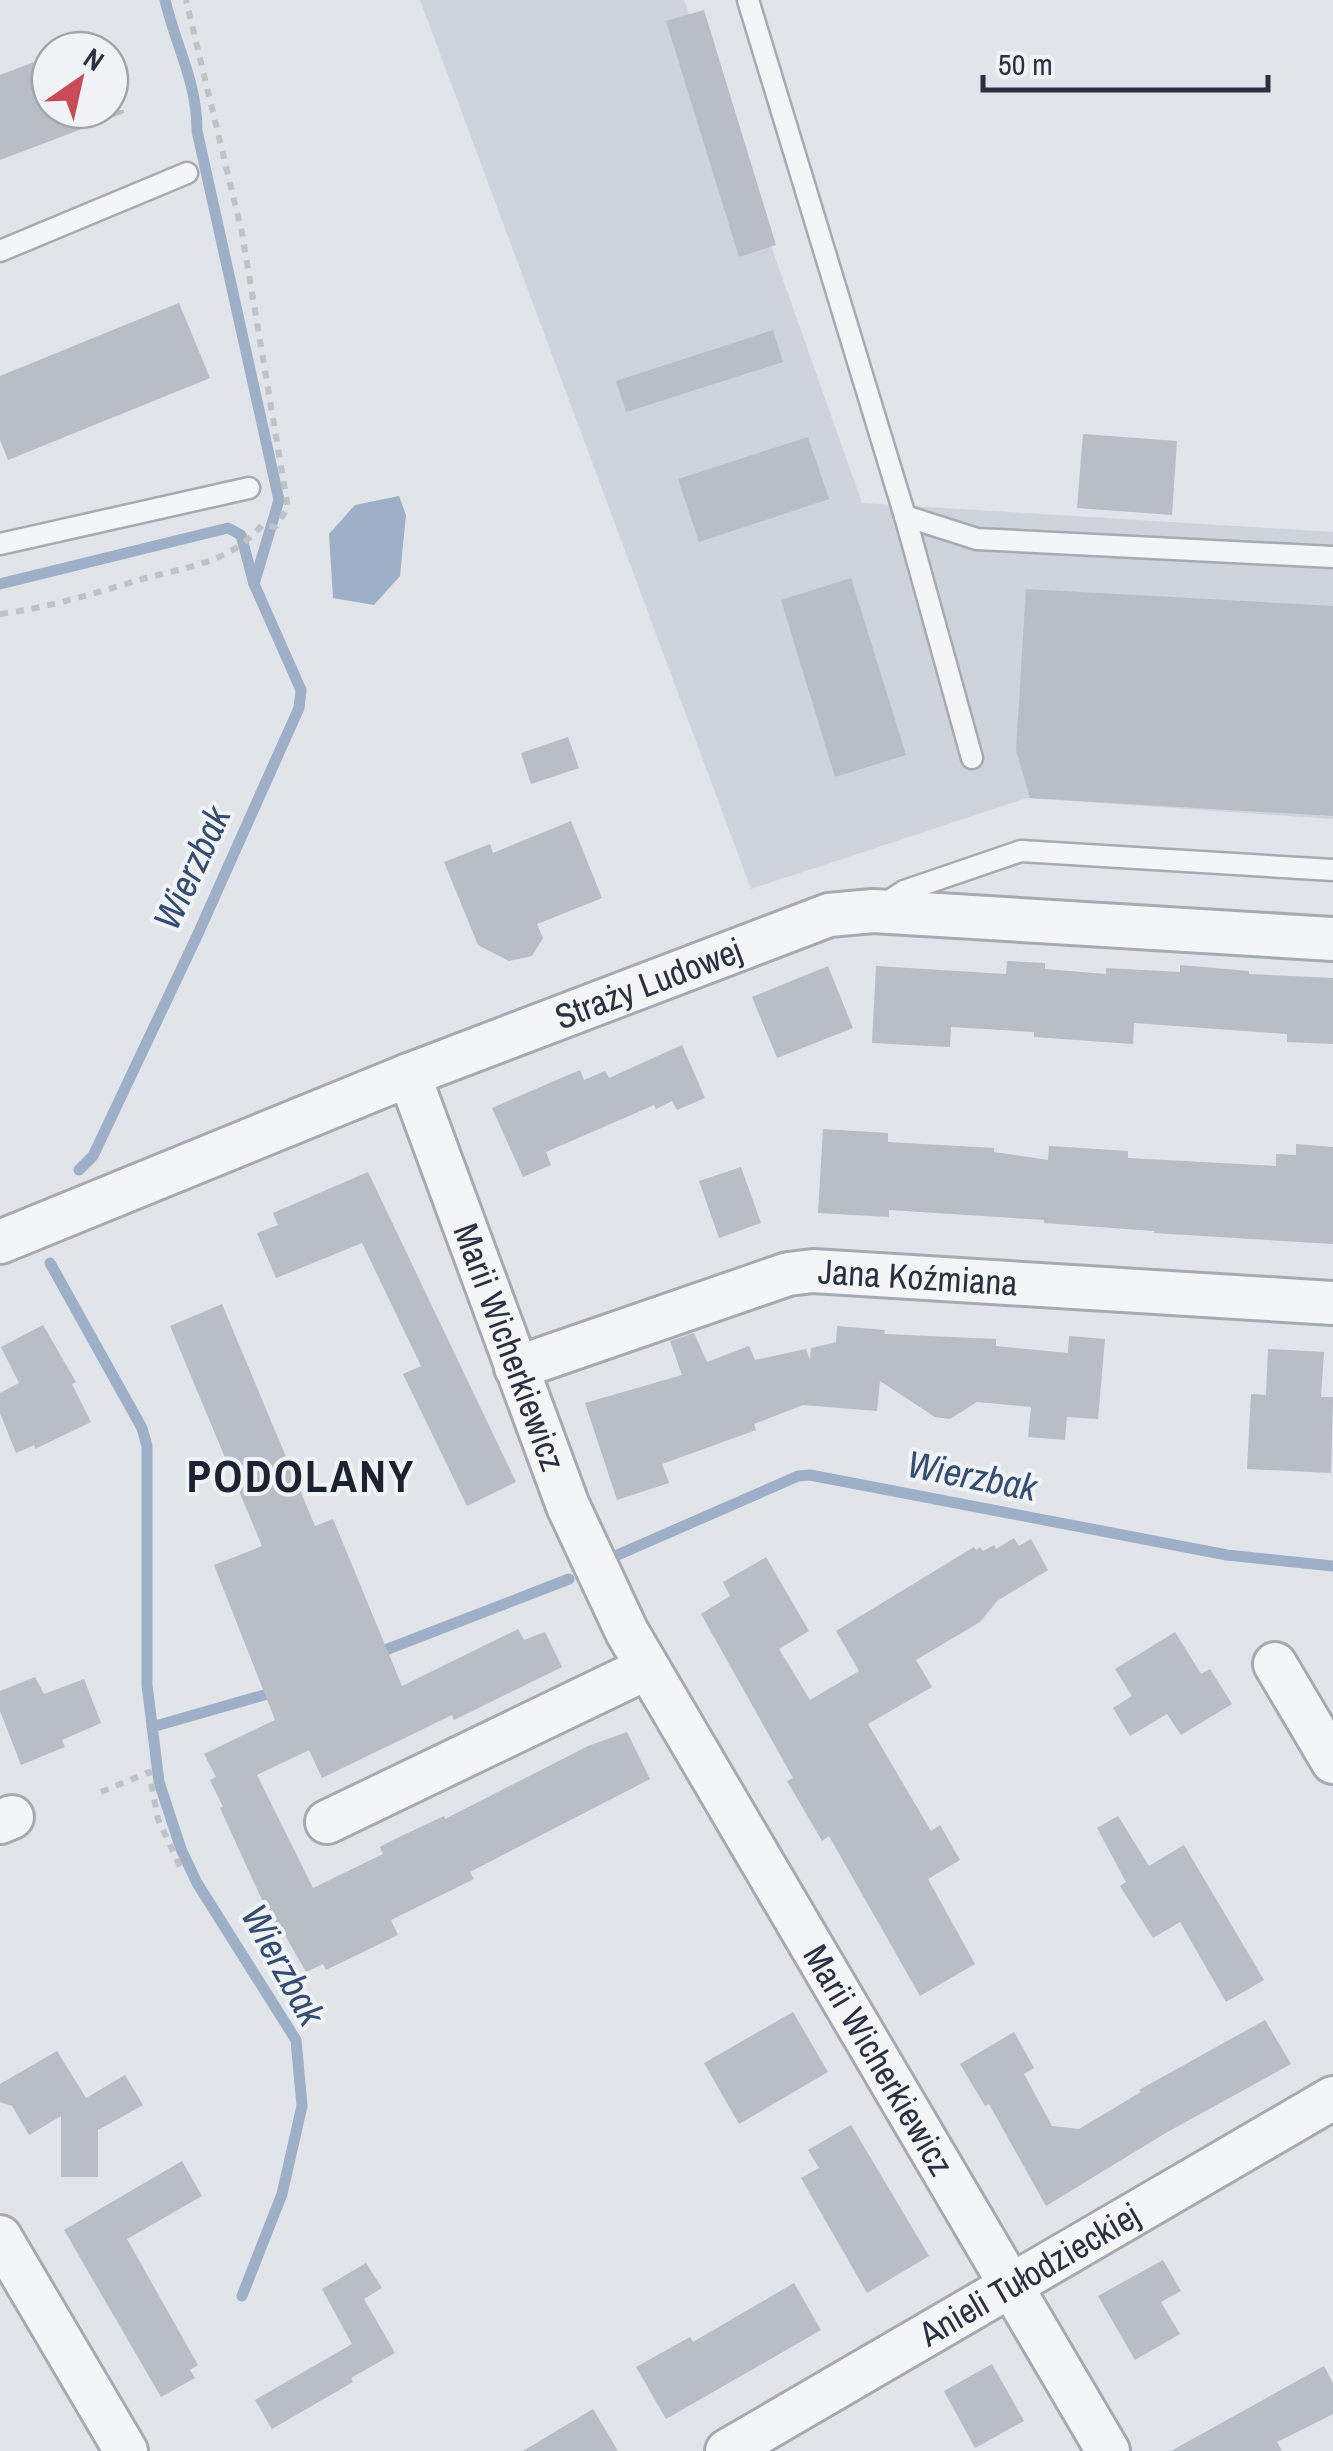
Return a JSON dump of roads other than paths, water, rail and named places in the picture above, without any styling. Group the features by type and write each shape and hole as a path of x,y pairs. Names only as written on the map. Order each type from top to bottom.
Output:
{"street":[{"name":"Straży Ludowej","path":"0,1242 409,1076 829,915 873,911 1333,940"},
{"name":"Marii Wicherkiewicz","path":"409,1076 568,1506 647,1668 1108,2451"},
{"name":"Jana Koźmiana","path":"516,1368 788,1274 813,1271 1333,1303"},
{"path":"1275,1664 1333,1762"},
{"path":"327,1822 647,1668"},
{"name":"Anieli Tułodzieckiej","path":"728,2451 1333,2098"},
{"path":"0,2237 126,2451"}],"lane":[{"path":"748,0 905,516 972,758"},
{"path":"0,251 186,174"},
{"path":"0,544 249,488"},
{"path":"905,516 977,539 1333,558"},
{"path":"873,911 904,891 1021,851 1333,870"}],"water":[{"path":"399,496 406,515 400,576 374,605 333,598 329,534 355,505"}],"waterway":[{"name":"Wierzbak","path":"165,0 194,96 197,131 279,500 254,584"},
{"name":"Wierzbak","path":"0,584 228,528 241,535 254,584 301,690 299,708 197,936 93,1156 79,1170"},
{"name":"Wierzbak","path":"50,1263 142,1428 147,1446 147,1685 159,1782 181,1849 197,1883 296,2040 302,2106 282,2194 242,2296"},
{"name":"Wierzbak","path":"613,1557 798,1476 810,1475 1227,1555 1333,1566"},
{"name":"Wierzbak","path":"375,1654 569,1579"},
{"name":"Wierzbak","path":"152,1727 278,1691"}],"district":[{"name":"PODOLANY","path":"301,1476"}]}
